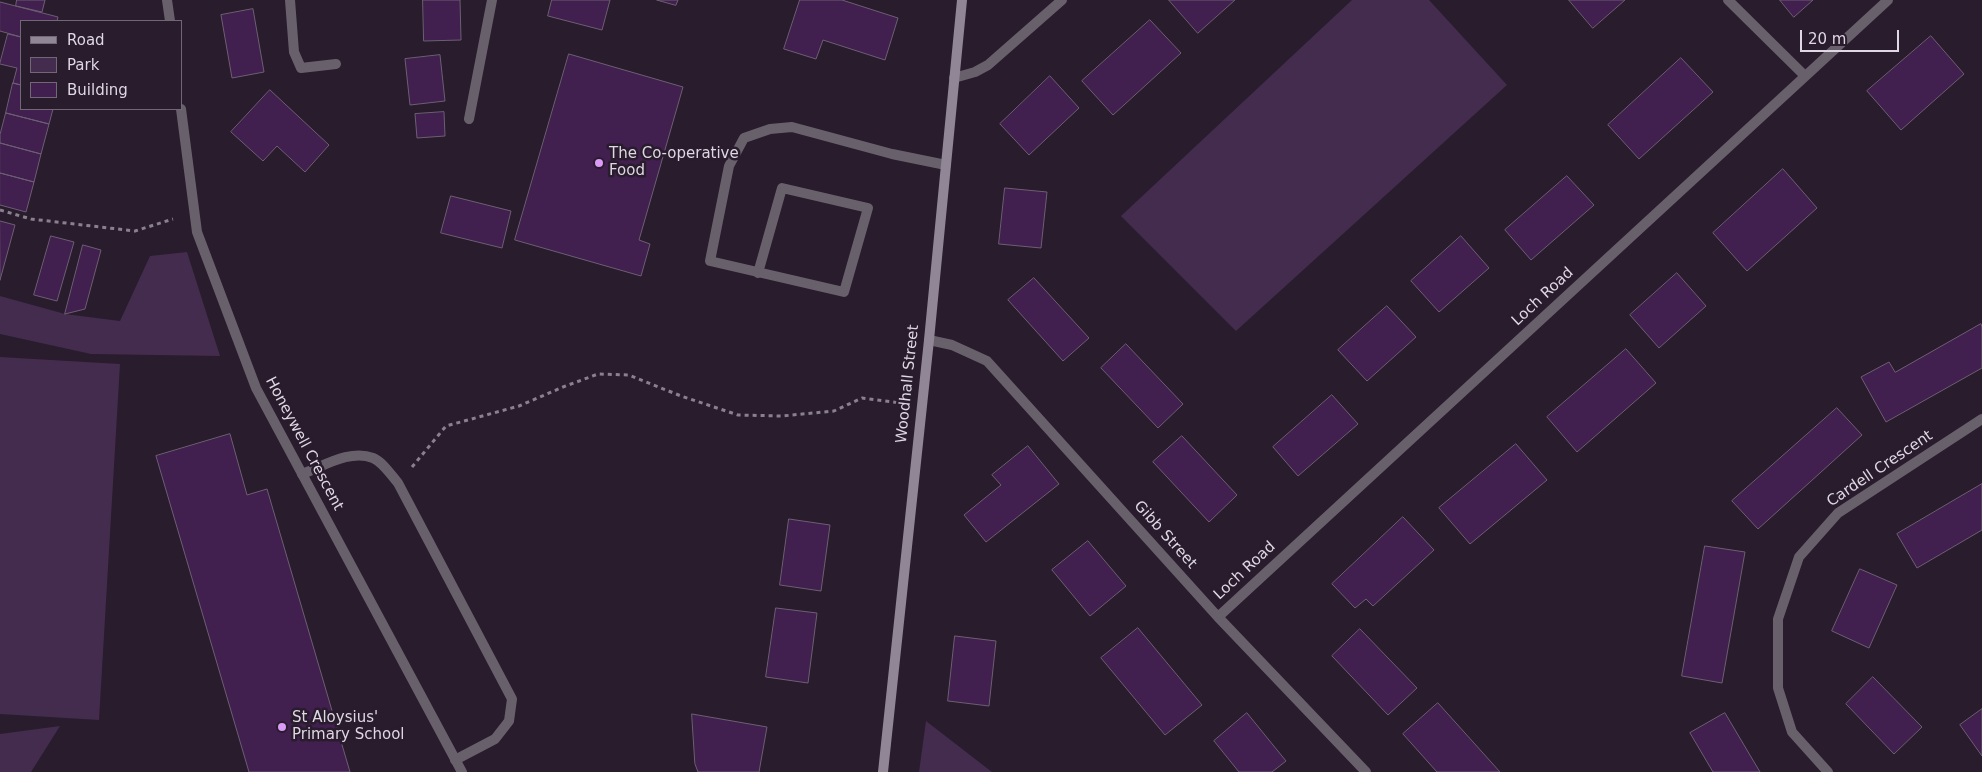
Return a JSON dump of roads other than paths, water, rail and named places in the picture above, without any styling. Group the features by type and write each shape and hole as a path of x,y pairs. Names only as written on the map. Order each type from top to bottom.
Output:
{"street":[{"path":"167,0 170,20"},
{"path":"290,0 294,52 301,68 336,64"},
{"path":"469,119 492,0"},
{"name":"Woodhall Street","path":"882,772 962,0"},
{"path":"954,78 975,72 988,65 1062,0"},
{"path":"1728,0 1805,76"},
{"name":"Loch Road","path":"1218,617 1888,0"},
{"name":"Honeywell Crescent","path":"181,110 197,232 256,388 462,772"},
{"path":"758,273 782,188 868,208 844,292 758,273 710,261 728,166 744,138 770,130 792,127 876,150 946,165"},
{"name":"Gibb Street","path":"928,340 952,345 987,361 1218,617 1366,772"},
{"name":"Cardell Crescent","path":"1828,772 1792,732 1778,688 1778,619 1800,557 1838,513 1982,419"},
{"path":"302,474 353,454 374,458 384,466 398,483 512,699 510,721 494,739 455,760"}],"place":[{"name":"The Co-operative Food","path":"599,163"},
{"name":"St Aloysius' Primary School","path":"282,727"}]}
